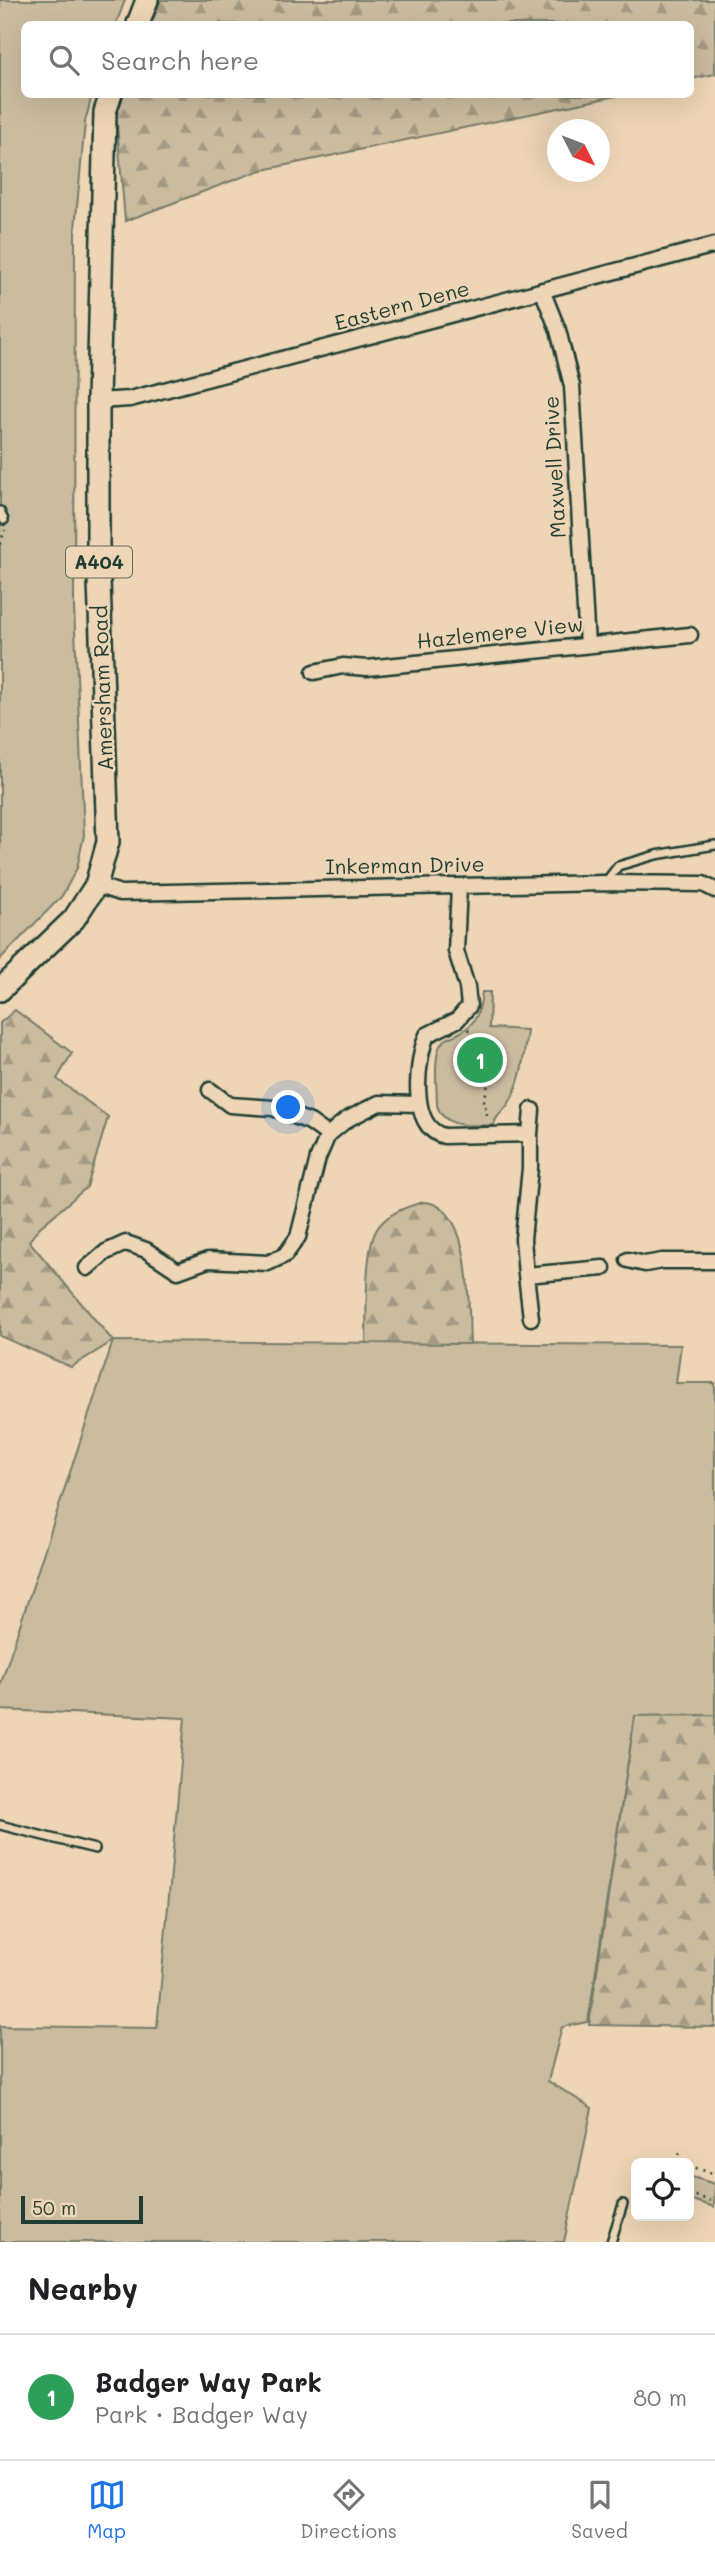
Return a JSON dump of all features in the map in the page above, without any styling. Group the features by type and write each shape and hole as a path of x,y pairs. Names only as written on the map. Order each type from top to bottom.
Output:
{"main road":[{"path":"139,21 148,0"},
{"name":"Amersham Road","path":"0,990 74,919 96,886 108,842 98,551 98,401 105,111 110,98"}],"street":[{"name":"Eastern Dene","path":"98,401 130,399 715,245"},
{"name":"Maxwell Drive","path":"542,290 558,330 572,386 587,645"},
{"name":"Hazlemere View","path":"314,672 343,666 367,668 690,635"},
{"name":"Inkerman Drive","path":"96,886 120,893 604,883 703,884 715,890"},
{"path":"459,886 456,951 467,987 469,1006 457,1020 427,1035 421,1048 419,1104 424,1123 434,1134 444,1136 530,1134"},
{"path":"210,1090 230,1105 273,1108 310,1122 328,1135"},
{"path":"87,1268 106,1252 126,1243 146,1250 178,1271 208,1260 268,1263 285,1255 298,1237 318,1158 328,1135 346,1120 379,1102 419,1104"},
{"path":"531,1318 523,1239 532,1110"},
{"path":"628,1261 645,1264 662,1261 715,1261"},
{"path":"526,1275 603,1268"}],"lane":[{"path":"0,511 4,520"},
{"path":"604,883 618,866 656,855 715,845"},
{"path":"0,1825 95,1849"},
{"path":"611,2242 624,2204"}],"path":[{"path":"457,1020 469,1029 484,1052 489,1067 490,1076 484,1101 491,1135"},
{"path":"679,2158 680,2152"},
{"path":"694,2168 715,2174"},
{"path":"694,2196 715,2202"}],"green space":[{"path":"0,0 125,0 117,21 21,21 21,98 91,98 85,122 75,228 74,607 84,835 77,868 62,896 0,959"},
{"path":"161,0 715,0 715,74 694,78 694,21 152,21"},
{"path":"121,98 607,98 258,171 125,221 116,112"},
{"path":"482,992 490,992 489,1028 527,1030 520,1077 513,1095 494,1125 460,1124 446,1119 437,1105 437,1056 443,1042 474,1021 479,1011"},
{"path":"15,1010 72,1053 57,1079 108,1117 87,1187 40,1227 29,1241 113,1341 71,1367 0,1336 0,1023"},
{"path":"424,1202 440,1207 452,1220 460,1239 468,1284 470,1344 366,1343 368,1267 377,1229 404,1208"},
{"path":"113,1341 681,1345 676,1383 715,1383 715,1715 635,1716 588,2022 562,2027 548,2081 592,2108 564,2242 0,2242 0,2026 157,2028 185,1718 0,1710 0,1686"},
{"path":"715,1715 715,2027 589,2025 635,1716"},
{"path":"694,2178 715,2184 714,2207 694,2201"}],"place":[{"name":"Badger Way Park","path":"480,1060"}]}
